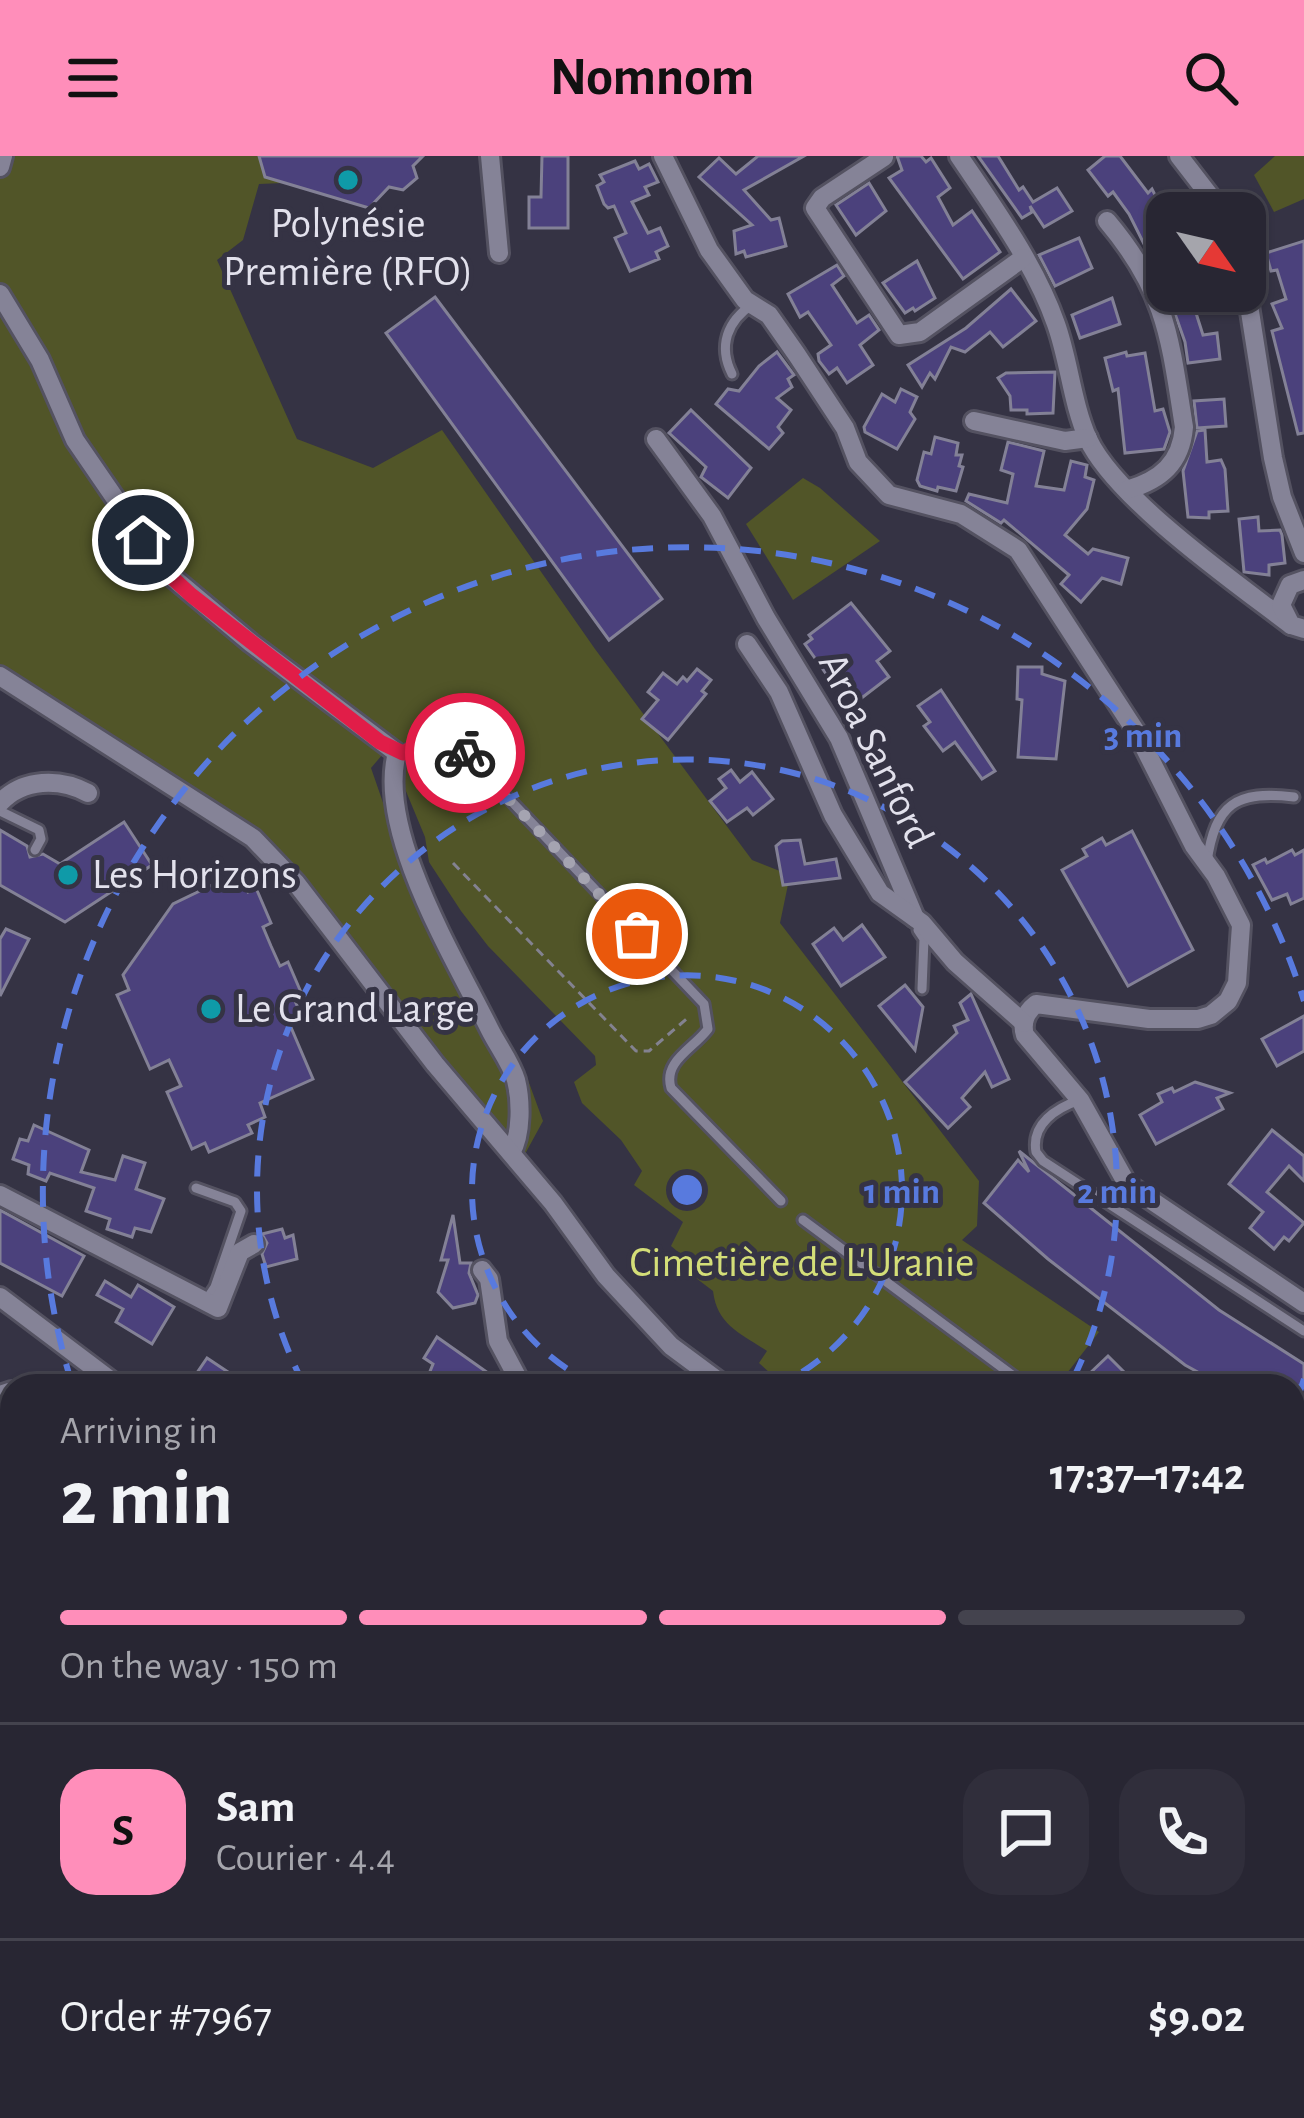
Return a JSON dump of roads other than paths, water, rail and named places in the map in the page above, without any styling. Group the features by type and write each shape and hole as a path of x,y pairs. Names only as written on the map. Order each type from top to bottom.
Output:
{"street":[{"path":"0,167 3,156"},
{"path":"490,156 499,253"},
{"path":"663,156 709,250 745,301 769,315 845,428 858,462 890,495 961,514 1018,550 1138,735 1194,846 1241,925 1237,982 1220,1010 1198,1019 1149,1019 1036,1004 1028,1011 1025,1035 1080,1100 1127,1184 1304,1303"},
{"path":"959,156 1023,258 1056,324 1088,438 1127,490 1298,627"},
{"path":"1179,156 1207,192"},
{"path":"884,157 822,198 815,208 899,335 920,332 1023,258"},
{"path":"1107,221 1144,268 1162,308 1184,427 1173,464 1153,480 1127,490"},
{"path":"0,294 40,360 75,440 165,571 397,753 392,770 394,811 426,903 516,1080 519,1130 512,1153"},
{"path":"1250,312 1273,458 1304,553"},
{"path":"974,421 1066,441 1088,438"},
{"name":"Aroa Sanford","path":"656,439 712,515 766,618 839,738 910,914"},
{"path":"1238,582 1264,593 1298,581"},
{"path":"1298,581 1281,605 1298,627"},
{"path":"747,644 779,692 833,815 880,893 910,914 1024,1023"},
{"path":"0,676 254,838 296,884 606,1276 671,1346 708,1374"},
{"path":"0,807 16,791 48,782 66,781 88,793"},
{"path":"0,1196 218,1308 240,1252 254,1244"},
{"path":"482,1270 489,1279 498,1341 516,1374"},
{"path":"0,1297 102,1374"}],"lane":[{"path":"732,374 724,345 729,328 753,304"},
{"path":"397,753 441,738 455,742 675,971 708,1012 708,1029 672,1065 671,1088 781,1201"},
{"path":"1207,862 1214,825 1232,803 1276,794 1294,797"},
{"path":"0,807 39,830 35,850"},
{"name":"Aroa Sanford","path":"910,914 924,939 922,989"},
{"path":"1080,1100 1060,1107 1038,1131 1036,1152 1043,1160 1304,1331"},
{"path":"196,1188 235,1202 241,1211 215,1287 205,1302"},
{"path":"803,1220 1011,1374"}],"place":[{"name":"Polynésie Première (RFO)","path":"348,180"},
{"name":"Les Horizons","path":"68,875"},
{"name":"Le Grand Large","path":"211,1009"}],"park label":[{"name":"Cimetière de L'Uranie","path":"802,1263"}]}
